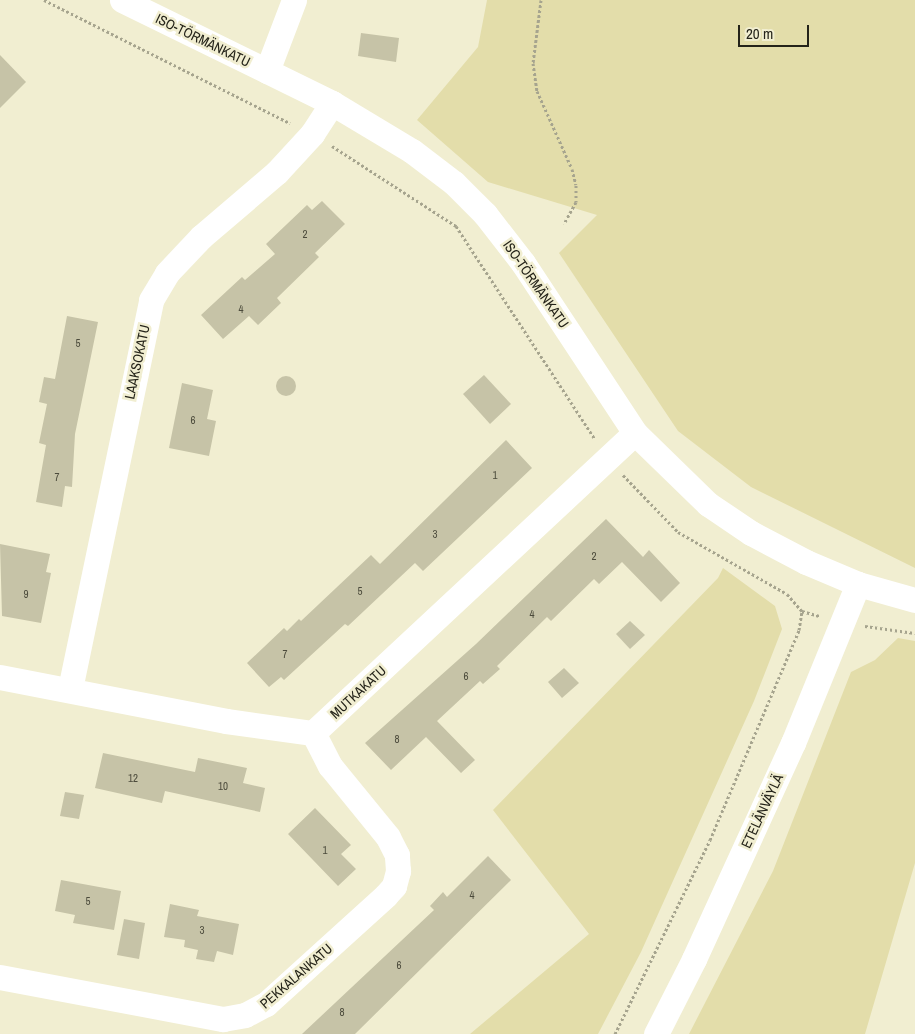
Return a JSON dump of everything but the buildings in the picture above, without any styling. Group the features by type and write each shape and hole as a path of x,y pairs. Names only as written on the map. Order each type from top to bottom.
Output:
{"street":[{"name":"ISO-TÖRMÄNKATU","path":"122,0 332,103 412,151 454,183 485,214 523,263 635,433 708,504 744,528 806,562 858,584 915,600"},
{"path":"267,71 294,0"},
{"name":"LAAKSOKATU","path":"70,689 151,300 167,273 202,237 277,172 312,134 332,103"},
{"name":"MUTKAKATU","path":"313,733 635,433"},
{"name":"ETELÄNVÄYLÄ","path":"656,1034 694,959 793,743 858,584"},
{"path":"0,676 226,721 313,733"},
{"name":"PEKKALANKATU","path":"0,977 223,1019 245,1015 266,1004 386,895 394,886 398,870 397,855 388,837 330,766 313,733"}],"path":[{"path":"44,0 312,134 456,226 608,459 678,532 787,594 802,611 841,622 915,633"},
{"path":"541,0 533,63 536,91 572,169 576,185 576,202 564,224"},
{"path":"614,1034 710,840 799,630 802,611"}],"shaded area":[{"path":"487,0 915,0 915,568 751,487 678,431 559,253 597,215 488,182 417,120 478,47"},
{"path":"723,568 775,606 782,629 754,701 641,952 598,1034 470,1034 589,934 493,810 718,578"},
{"path":"898,638 915,641 915,863 865,1034 689,1034 773,871 851,672 875,660"}]}
